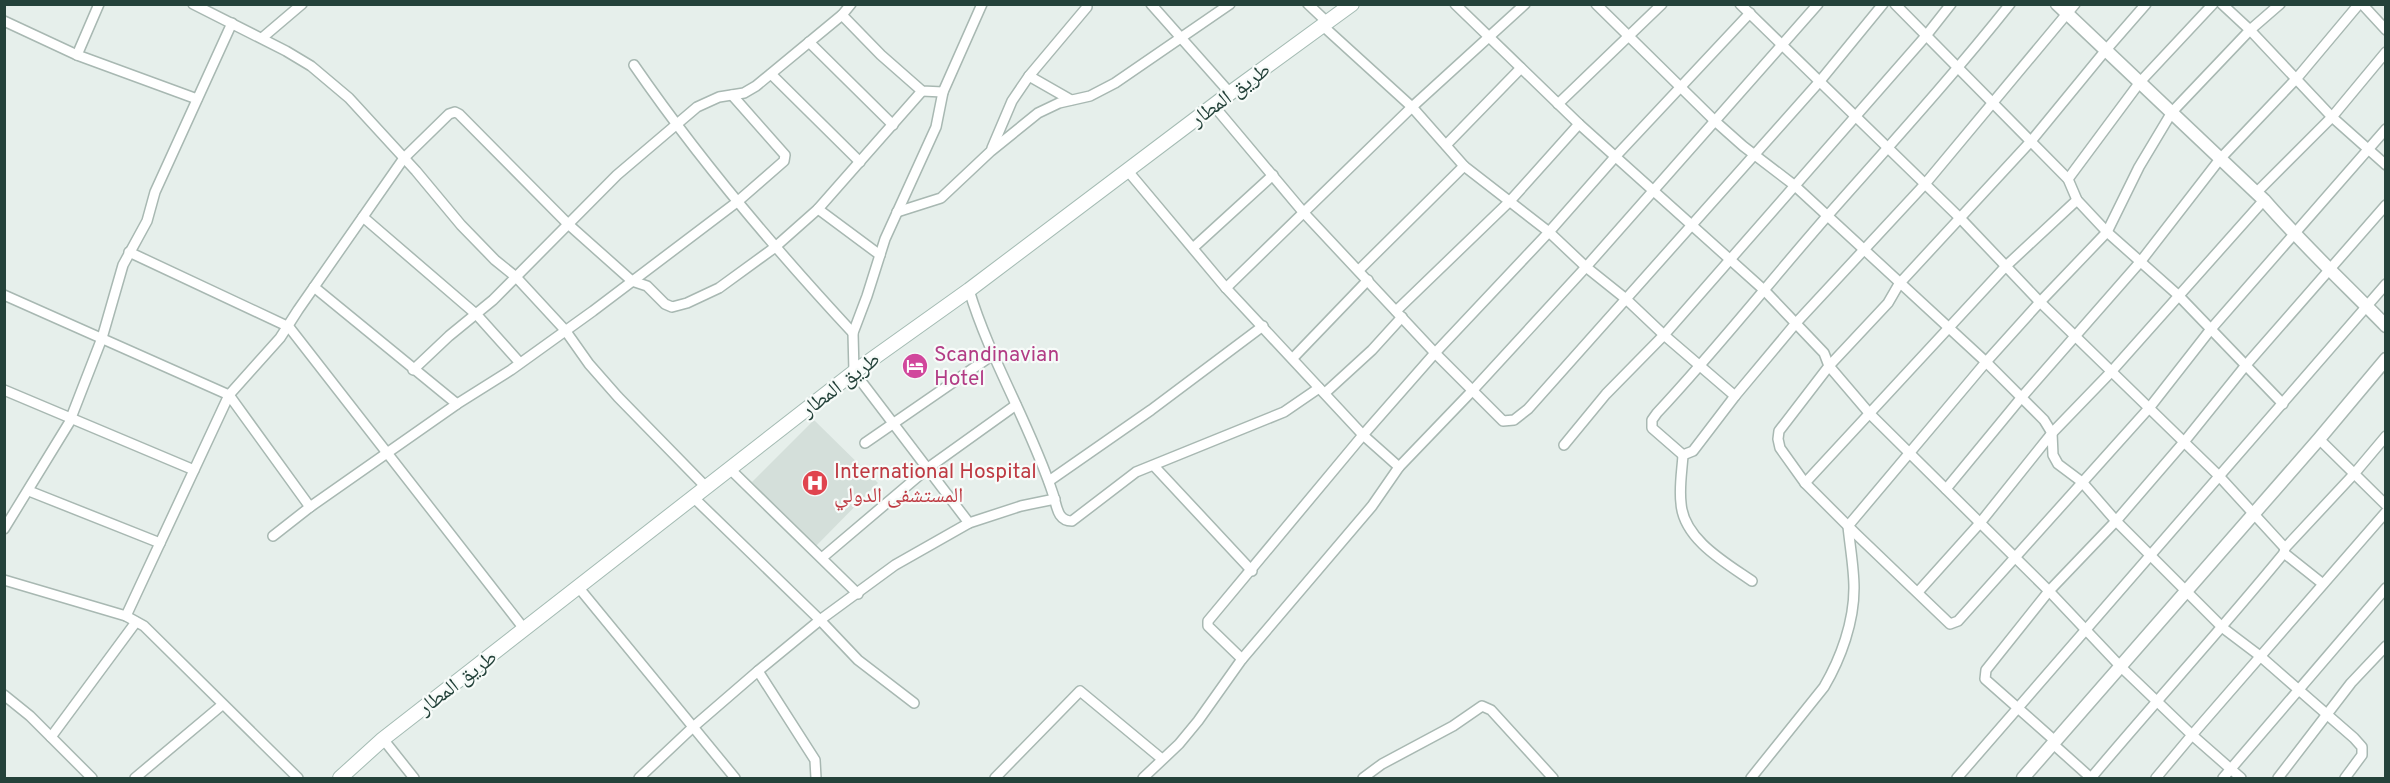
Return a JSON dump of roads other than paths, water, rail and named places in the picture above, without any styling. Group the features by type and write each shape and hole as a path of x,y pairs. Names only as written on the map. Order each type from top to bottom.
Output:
{"main road":[{"name":"طريق المطار","path":"340,778 383,739 854,372 969,290 1126,170 1352,4"}],"street":[{"path":"77,55 99,4"},
{"path":"193,4 262,38 311,66 349,98 480,246 516,277 565,330 589,364 618,397 706,488"},
{"path":"262,38 302,4"},
{"path":"413,370 449,336 477,315 617,175 675,125 708,100 744,93 771,74 842,15 851,4"},
{"path":"1151,4 1230,93"},
{"path":"897,212 941,198 991,151 1038,113 1071,100 1090,96 1116,83 1230,4"},
{"path":"1308,4 1325,24 1412,107 1464,166 1549,232 1735,396"},
{"path":"1455,4 1579,124 1764,290 1824,353 1829,366 1870,414 2049,591 2120,666 2241,778"},
{"path":"1227,288 1412,107 1525,4"},
{"path":"1596,4 1716,122 1794,185 1899,284 1949,327 2044,420 2052,434 2053,454 2058,464 2082,482 2116,521 2223,628 2328,714 2362,747 2362,755 2345,778"},
{"path":"1558,104 1662,4"},
{"path":"1143,778 1179,744 1198,721 1242,659 1372,506 1399,466 1473,390 1586,267 1818,4"},
{"path":"1214,106 1304,213 1435,353 1503,421 1514,420 1528,409 1755,155 1883,4"},
{"path":"1895,4 2068,178 2077,200 2107,232 2178,295 2283,404"},
{"path":"1564,445 1606,394 1664,335 1926,37 1951,4"},
{"path":"1683,455 1658,435 1651,425 1657,413 1700,367 1828,216 1958,69 2010,4"},
{"path":"2057,4 2071,9 2104,51 2140,82 2260,197 2385,326"},
{"path":"2146,4 2104,51 2032,140 1899,284 1883,309 1829,366 1779,431 1780,448 1805,483 1934,609 1953,624 2150,407 2211,329 2385,129"},
{"path":"2068,178 2140,82 2212,4"},
{"path":"2222,4 2297,78 2332,117 2385,165"},
{"path":"1751,778 1824,687 1834,671 1852,616 1854,588 1848,526 1986,363 2107,232 2133,177 2172,112 2250,30 2280,4"},
{"path":"1946,489 2021,398 2141,261 2220,159 2297,78 2360,4 2385,30"},
{"path":"969,523 854,372 853,333 897,212 936,127 943,92 981,5"},
{"path":"991,151 1012,101 1029,76 1087,5"},
{"path":"1242,659 1208,626 1208,623 1363,435 1435,353 1682,87 1746,7 1960,218 2040,302 2219,476 2254,513 2285,551 2323,584"},
{"path":"1683,455 1693,451 1735,396 1797,323 1863,248 1925,184 1995,103 2071,9"},
{"path":"842,15 881,55 922,91 943,92"},
{"path":"4,21 77,55 197,99"},
{"path":"4,529 29,491 70,418 102,338 129,252 147,221 155,192 232,23"},
{"path":"809,42 893,125"},
{"path":"1918,592 1980,523 2052,434 2111,372 2260,197 2332,117 2385,52"},
{"path":"634,65 675,125 774,248 853,333"},
{"path":"1446,145 1521,68"},
{"path":"771,74 860,162"},
{"path":"1029,76 1071,100"},
{"path":"126,616 229,395 289,327 314,287 404,158 449,114 455,112 488,141 568,225 632,281 647,286 665,304 672,307 687,303 719,288 774,248 818,209 922,91"},
{"path":"273,536 310,507 520,363 632,281 737,202 785,158 785,155 732,95"},
{"path":"969,290 1049,481 1060,516 1063,520 1072,521 1130,476 1284,412 1322,391 1372,350 1399,314 1510,201 1579,124"},
{"path":"1359,270 1464,166"},
{"path":"1126,170 1227,288 1363,435 1399,466"},
{"path":"1193,248 1274,175"},
{"path":"1805,483 2006,266 2077,200"},
{"path":"2385,205 2246,365 2116,521 2049,591 1986,670 1984,676 2091,778 2157,700 2223,628 2285,551 2354,474 2385,435"},
{"path":"818,209 880,255"},
{"path":"363,217 477,315 520,363"},
{"path":"129,252 289,327 525,630"},
{"path":"1293,358 1368,280"},
{"path":"1957,778 2385,284"},
{"path":"314,287 457,405"},
{"path":"4,295 229,395 310,507"},
{"path":"1049,481 1151,410 1263,326"},
{"path":"865,443 994,354"},
{"path":"2023,778 2319,440 2385,359"},
{"path":"4,390 194,470"},
{"path":"823,557 928,468 1016,405"},
{"path":"2319,440 2385,505"},
{"path":"1683,455 1681,504 1684,516 1699,539 1719,558 1752,581"},
{"path":"1154,466 1252,571"},
{"path":"730,469 823,557 858,594"},
{"path":"29,491 160,543"},
{"path":"693,497 858,660 915,703"},
{"path":"639,778 758,671 820,620 895,565 969,523 1021,507 1055,500"},
{"path":"2156,778 2385,512"},
{"path":"4,580 126,616 136,622 158,638 222,705 298,778"},
{"path":"579,588 735,778"},
{"path":"2223,778 2385,588"},
{"path":"51,737 136,622"},
{"path":"2278,778 2351,682 2385,646"},
{"path":"758,671 815,760 816,778"},
{"path":"995,778 1080,691 1162,759"},
{"path":"4,695 92,778"},
{"path":"135,778 222,705"},
{"path":"1363,778 1382,764 1453,726 1482,706 1491,710 1553,778"},
{"path":"383,739 414,778"}],"place":[{"name":"Scandinavian Hotel","path":"915,366"},
{"name":"International Hospital المستشفى الدولي","path":"815,483"}]}
